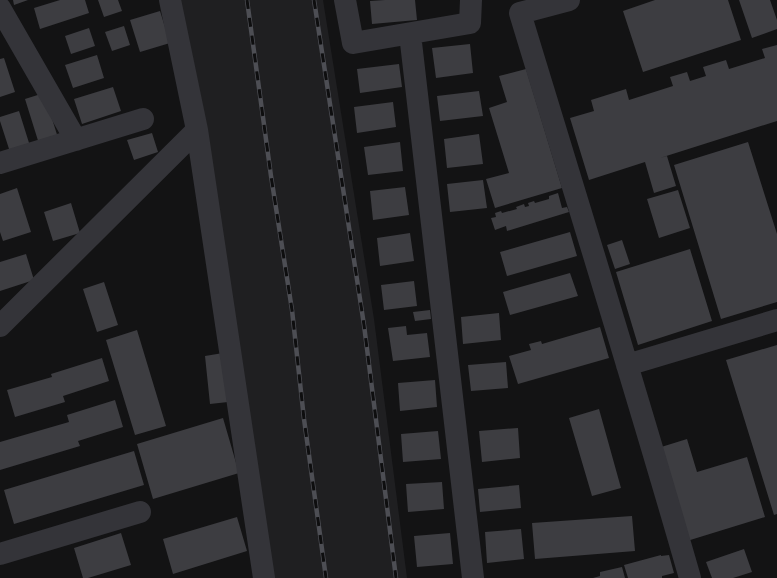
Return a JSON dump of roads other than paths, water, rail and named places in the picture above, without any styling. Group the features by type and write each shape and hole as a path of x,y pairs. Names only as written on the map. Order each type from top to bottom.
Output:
{"street":[{"path":"170,0 197,130 262,578"},
{"path":"345,0 353,43 470,23 471,0"},
{"path":"569,0 520,13 690,578"},
{"path":"0,8 76,140"},
{"path":"410,34 473,578"},
{"path":"0,163 143,119"},
{"path":"0,326 197,130"},
{"path":"627,365 777,320"},
{"path":"0,554 140,512"}],"railway":[{"path":"247,0 271,176 292,310 304,419 326,578"},
{"path":"314,0 364,325 396,578"}]}
